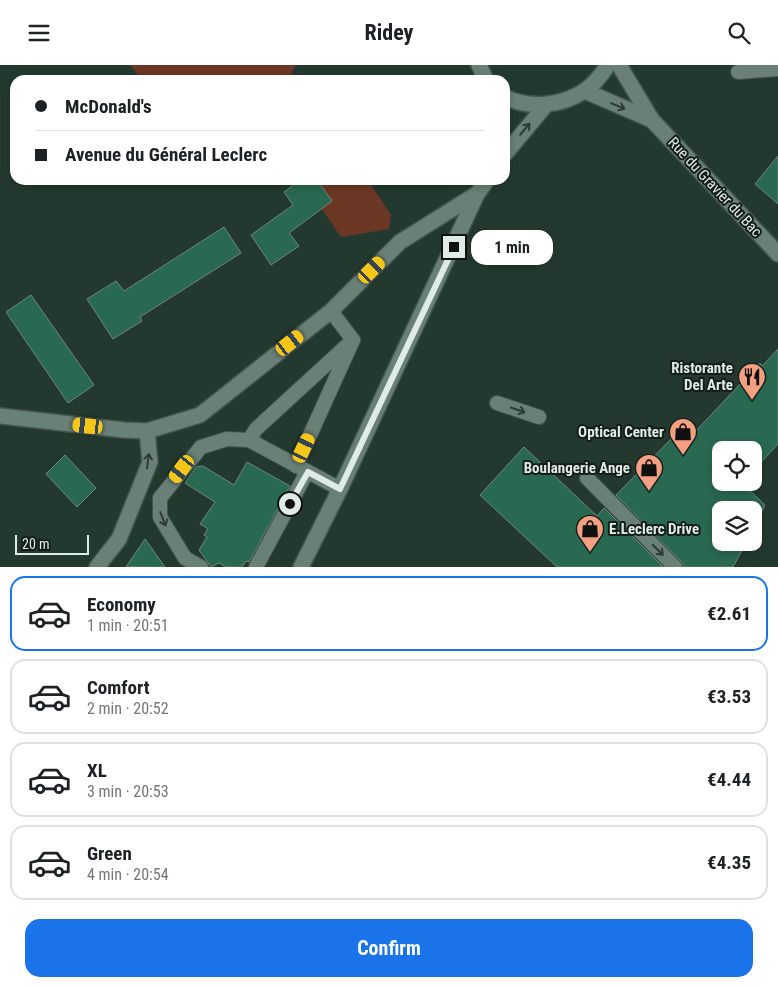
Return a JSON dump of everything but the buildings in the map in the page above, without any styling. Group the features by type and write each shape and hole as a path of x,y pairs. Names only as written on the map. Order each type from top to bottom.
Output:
{"street":[{"path":"510,100 515,102 546,105 561,102 585,91 608,65"},
{"name":"Rue du Gravier du Bac","path":"619,65 652,120 778,254"},
{"name":"Rue du Gravier du Bac","path":"585,91 652,120"},
{"path":"510,148 546,105"},
{"path":"0,417 147,431 200,415 331,311 400,242 479,187"},
{"path":"301,567 340,489 479,187"},
{"path":"97,567 119,539 150,463 147,431"}],"lane":[{"path":"738,73 778,69"},
{"path":"331,311 353,340"},
{"path":"249,440 256,429 353,340"},
{"path":"256,567 302,469 353,340"},
{"path":"497,403 539,417"},
{"path":"201,567 185,558 160,517 160,498 201,447 227,439 249,440 340,489"},
{"path":"587,478 675,567"}],"shaded area":[{"path":"130,65 296,65 291,75 138,75"},
{"path":"305,185 371,185 391,215 389,229 341,237"}],"place":[{"name":"Ristorante Del Arte","path":"752,401"},
{"name":"Optical Center","path":"683,456"},
{"name":"Boulangerie Ange","path":"649,492"},
{"name":"E.Leclerc Drive","path":"590,553"}],"route":[{"path":"290,504 308,472 340,489 454,247"}]}
